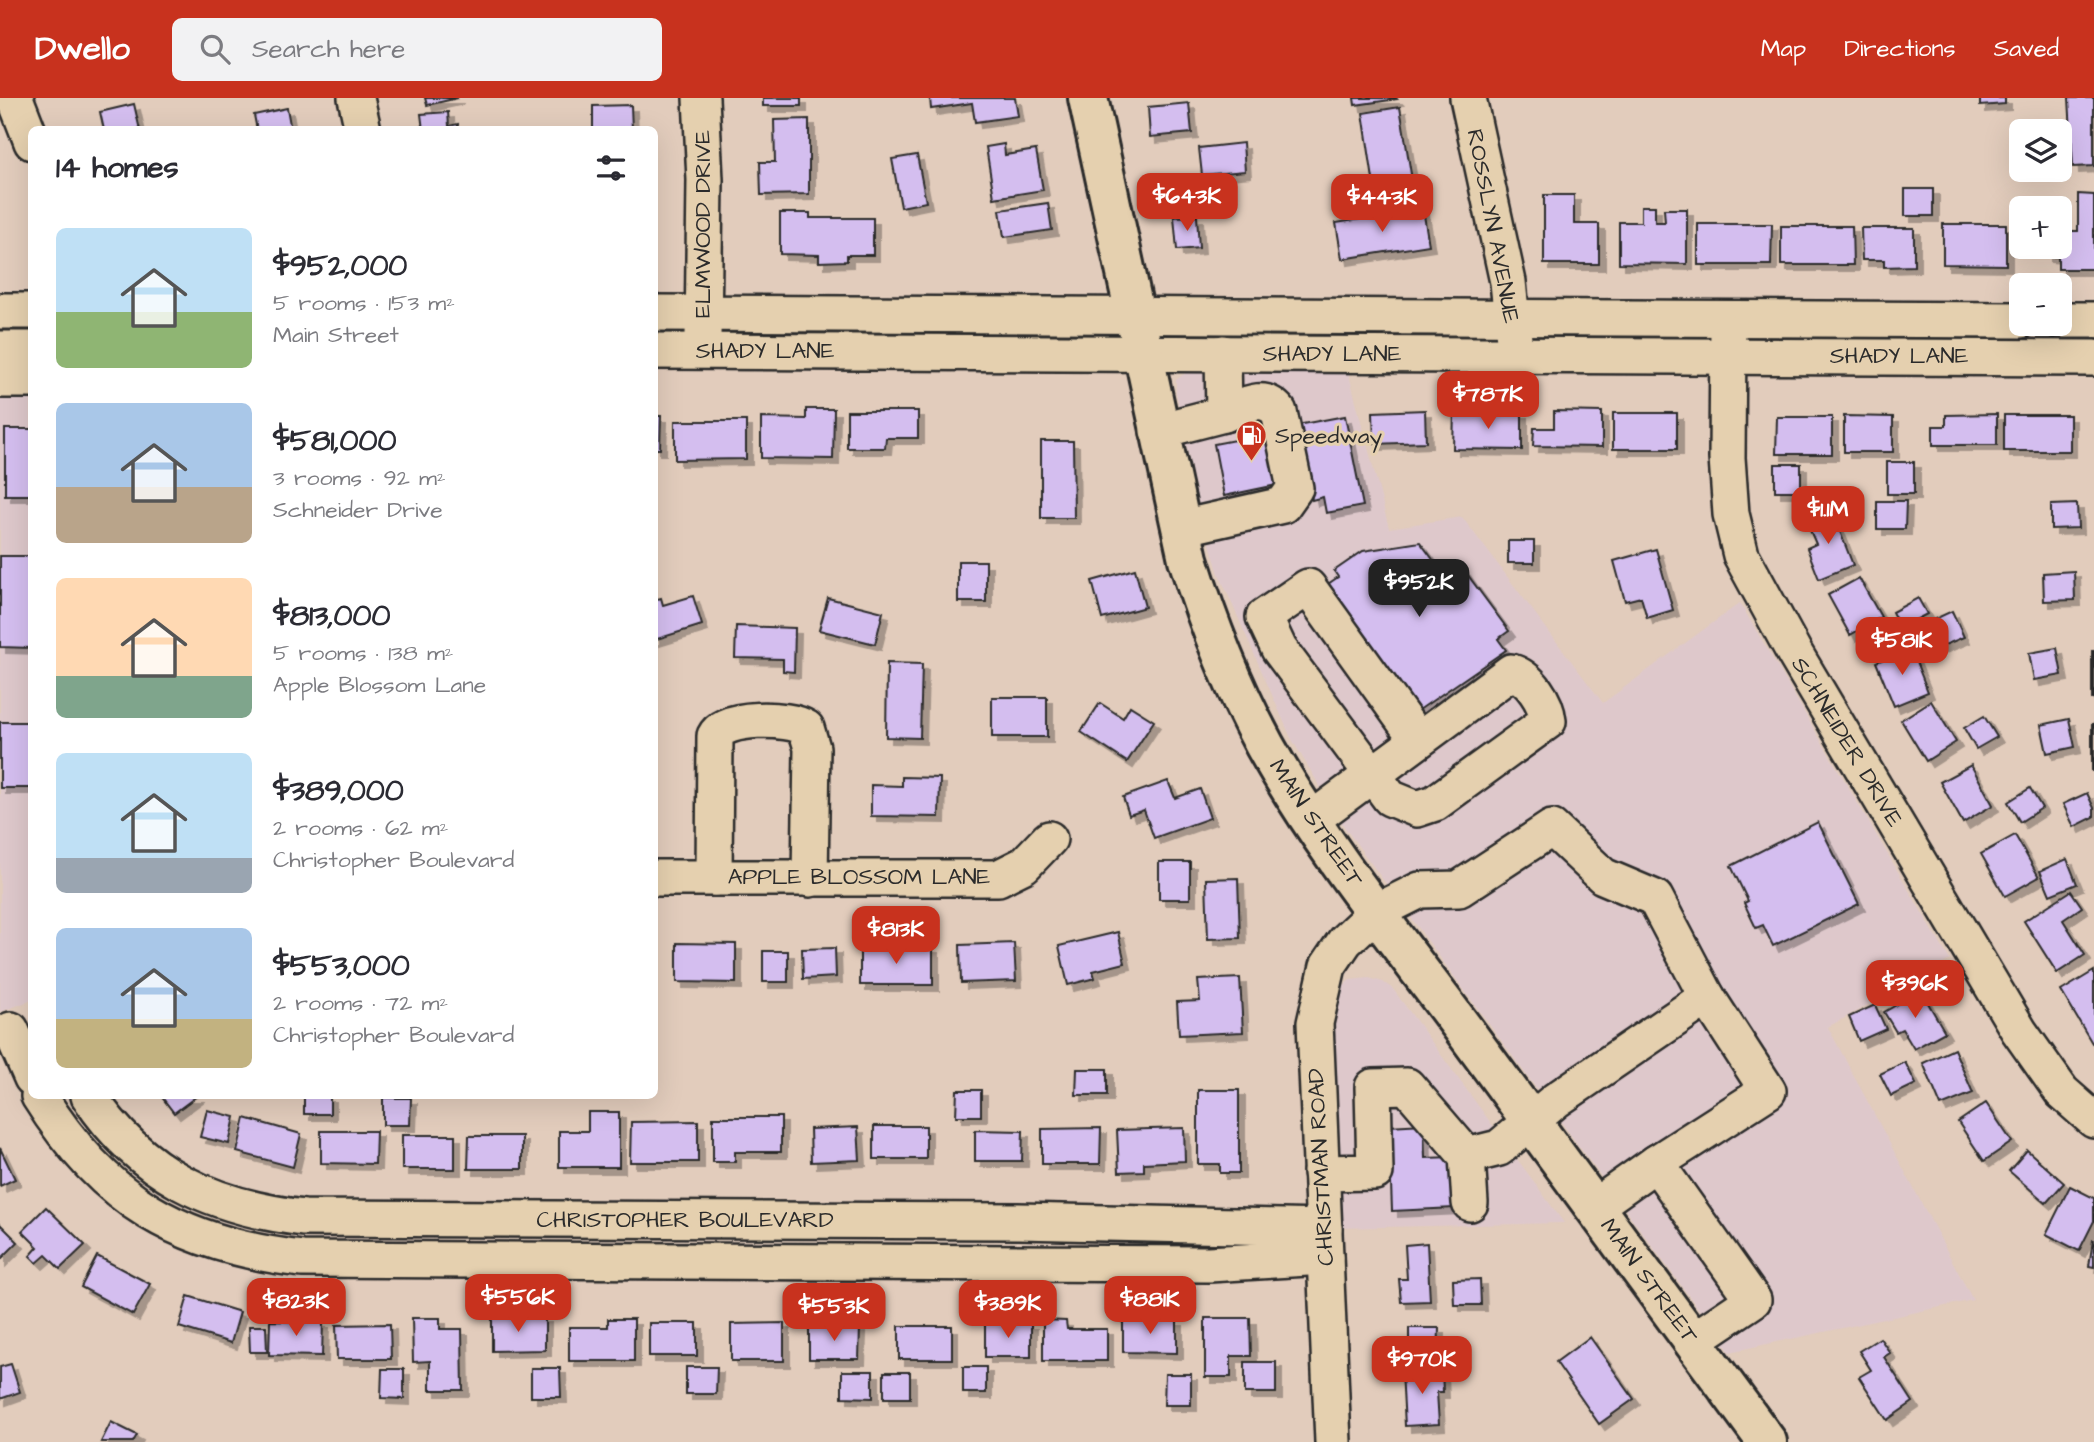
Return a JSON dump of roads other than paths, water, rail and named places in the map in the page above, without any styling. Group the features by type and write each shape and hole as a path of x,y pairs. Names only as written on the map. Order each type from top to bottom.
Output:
{"main road":[{"name":"MAIN STREET","path":"1088,98 1181,528 1208,620 1245,707 1311,820 1376,912 1767,1442"}],"street":[{"path":"15,98 28,132"},
{"path":"356,98 362,126"},
{"name":"ELMWOOD DRIVE","path":"701,98 705,180 702,351"},
{"name":"ROSSLYN AVENUE","path":"1468,98 1513,316 1514,354"},
{"path":"0,311 28,311"},
{"name":"SHADY LANE","path":"658,313 1133,313 2009,320"},
{"path":"1261,315 1261,354"},
{"name":"SCHNEIDER DRIVE","path":"1729,318 1727,458 1731,514 1741,555 1795,654 2019,1031 2063,1092 2094,1120"},
{"path":"2072,320 2094,320"},
{"path":"0,349 28,349"},
{"name":"SHADY LANE","path":"658,351 2094,358"},
{"path":"1223,353 1224,414"},
{"path":"0,380 28,380"},
{"path":"1158,431 1224,414 1260,400 1272,403 1279,412 1295,488 1283,505 1181,528"},
{"path":"1311,820 1371,776 1418,740 1511,672 1522,675 1546,708 1548,721 1435,803 1417,809 1390,798 1371,776 1279,649 1264,617 1308,587 1418,740"},
{"path":"714,878 715,736 719,728 730,722 782,722 798,723 806,728 812,748 810,879"},
{"name":"CHRISTMAN ROAD","path":"1333,1442 1315,1046 1317,1006 1328,966 1336,953 1376,912 1420,890 1459,889 1552,828 1603,876 1655,898 1707,997"},
{"name":"APPLE BLOSSOM LANE","path":"658,878 998,878 1024,865 1049,839"},
{"path":"1467,1156 1499,1148 1556,1100 1707,997 1768,1091 1656,1163 1594,1207"},
{"path":"14,1029 28,1068"},
{"path":"1321,1173 1375,1172 1373,1087 1407,1086 1467,1156 1470,1203"},
{"name":"CHRISTOPHER BOULEVARD","path":"41,1099 89,1163 145,1209 187,1233 223,1246 258,1254 302,1259 1181,1264 1325,1243"},
{"name":"CHRISTOPHER BOULEVARD","path":"91,1099 137,1153 188,1188 235,1207 304,1218 1005,1221 1325,1243"},
{"path":"1656,1163 1753,1300 1692,1341"}],"place":[{"name":"Speedway","path":"1252,463"}]}
